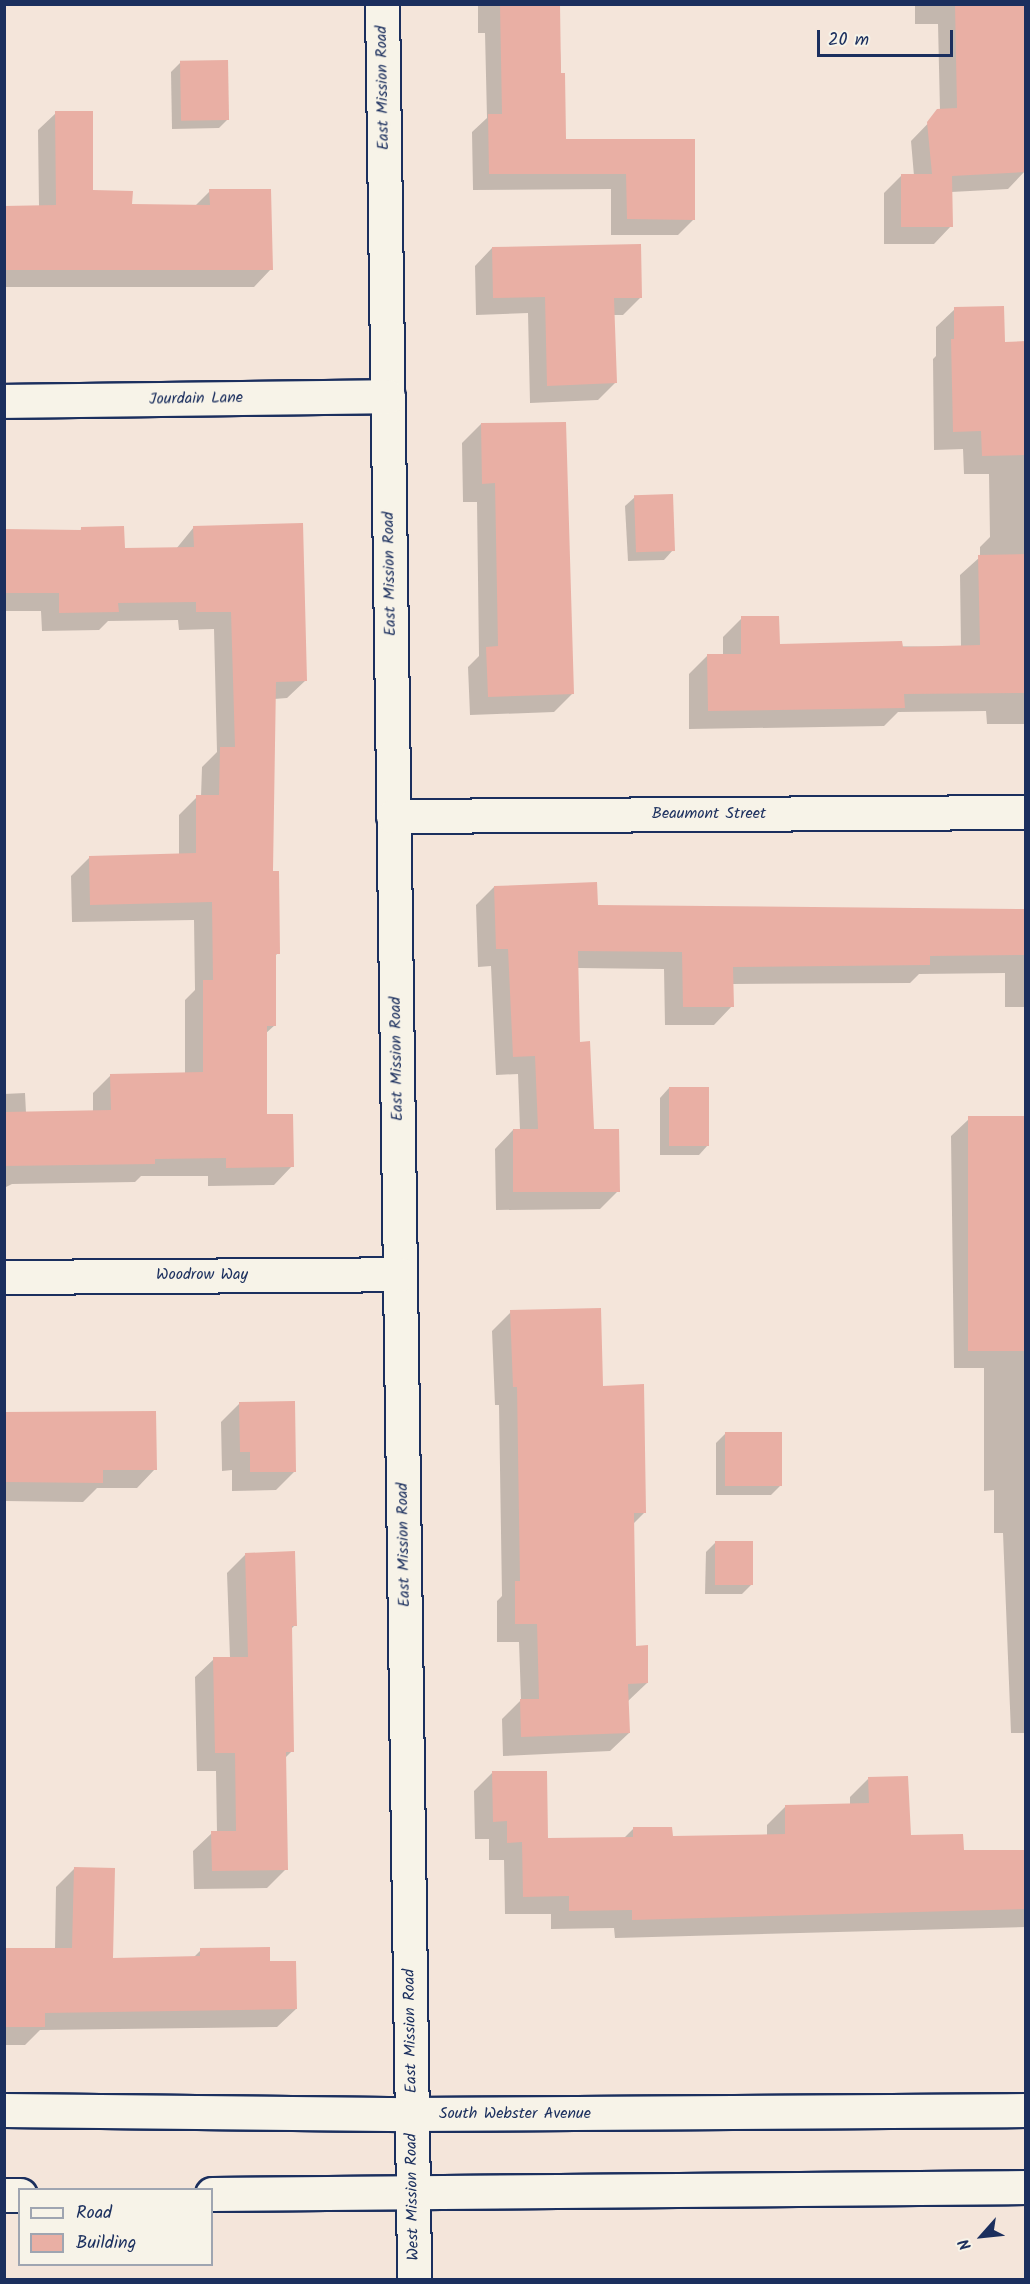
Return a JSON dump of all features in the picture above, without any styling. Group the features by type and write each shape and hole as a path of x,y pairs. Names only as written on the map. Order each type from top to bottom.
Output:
{"street":[{"name":"East Mission Road","path":"382,4 412,2114"},
{"name":"Jourdain Lane","path":"4,401 388,396"},
{"name":"Beaumont Street","path":"393,816 1026,812"},
{"name":"Woodrow Way","path":"4,1277 400,1274"},
{"name":"South Webster Avenue","path":"4,2109 412,2114 1026,2110"},
{"name":"West Mission Road","path":"412,2114 414,2280"},
{"path":"213,2194 1026,2187"}],"building":[{"path":"500,4 560,4 561,73 565,73 566,139 695,139 695,220 627,219 626,174 489,174 488,114 502,114"},
{"path":"955,4 1026,4 1026,172 952,176 953,227 901,227 901,174 932,174 927,122 937,109 957,108"},
{"path":"228,60 229,120 181,121 180,61"},
{"path":"55,111 93,111 93,190 133,191 132,204 210,205 209,189 271,189 273,270 4,270 4,206 56,205"},
{"path":"641,244 642,298 614,298 617,383 547,386 545,297 493,298 492,247"},
{"path":"1004,306 1005,342 1026,341 1026,455 982,456 981,431 953,432 951,339 954,339 954,307"},
{"path":"566,422 574,694 488,697 486,647 498,646 495,483 482,484 481,423"},
{"path":"673,494 675,551 636,552 634,495"},
{"path":"303,523 307,681 276,682 273,871 279,871 280,954 276,954 276,1026 267,1026 267,1114 293,1114 294,1167 226,1168 226,1158 155,1159 155,1164 4,1166 4,1112 111,1110 110,1074 203,1072 203,980 213,980 212,902 90,905 89,856 196,853 196,795 219,795 220,747 235,747 231,612 196,612 196,602 118,603 119,612 59,613 59,593 4,593 4,529 81,530 81,527 124,526 125,548 194,547 193,526"},
{"path":"1026,554 1026,693 904,694 905,708 708,711 707,654 741,654 741,616 779,616 780,644 902,641 903,647 980,645 978,555"},
{"path":"597,882 598,905 1026,909 1026,955 930,956 930,965 733,967 734,1007 683,1007 682,952 578,951 580,1042 590,1041 594,1129 619,1129 620,1192 513,1192 513,1129 538,1129 535,1056 513,1057 508,949 496,949 494,886"},
{"path":"669,1087 709,1087 709,1146 669,1146"},
{"path":"968,1116 1026,1116 1026,1351 968,1351"},
{"path":"601,1308 603,1386 644,1384 646,1513 634,1513 636,1646 648,1645 648,1683 628,1684 630,1733 521,1737 520,1699 539,1699 537,1624 515,1624 515,1581 520,1581 517,1387 513,1387 510,1310"},
{"path":"295,1401 296,1472 250,1472 250,1452 240,1452 239,1402"},
{"path":"156,1411 157,1470 103,1470 103,1483 4,1482 4,1412"},
{"path":"725,1432 782,1432 782,1486 725,1486"},
{"path":"715,1541 753,1541 753,1585 715,1585"},
{"path":"295,1551 297,1626 292,1626 294,1752 286,1752 288,1870 212,1871 211,1831 236,1831 235,1753 215,1753 213,1657 248,1657 245,1553"},
{"path":"492,1771 547,1771 548,1838 633,1837 633,1827 672,1827 673,1836 785,1834 785,1805 869,1803 868,1777 908,1776 911,1835 963,1834 964,1850 1026,1850 1026,1909 632,1920 632,1910 569,1911 569,1896 523,1897 522,1842 507,1843 507,1821 493,1822"},
{"path":"74,1867 115,1868 113,1958 200,1956 200,1948 270,1947 270,1961 296,1961 297,2009 45,2013 45,2027 4,2027 4,1948 72,1948"}]}
